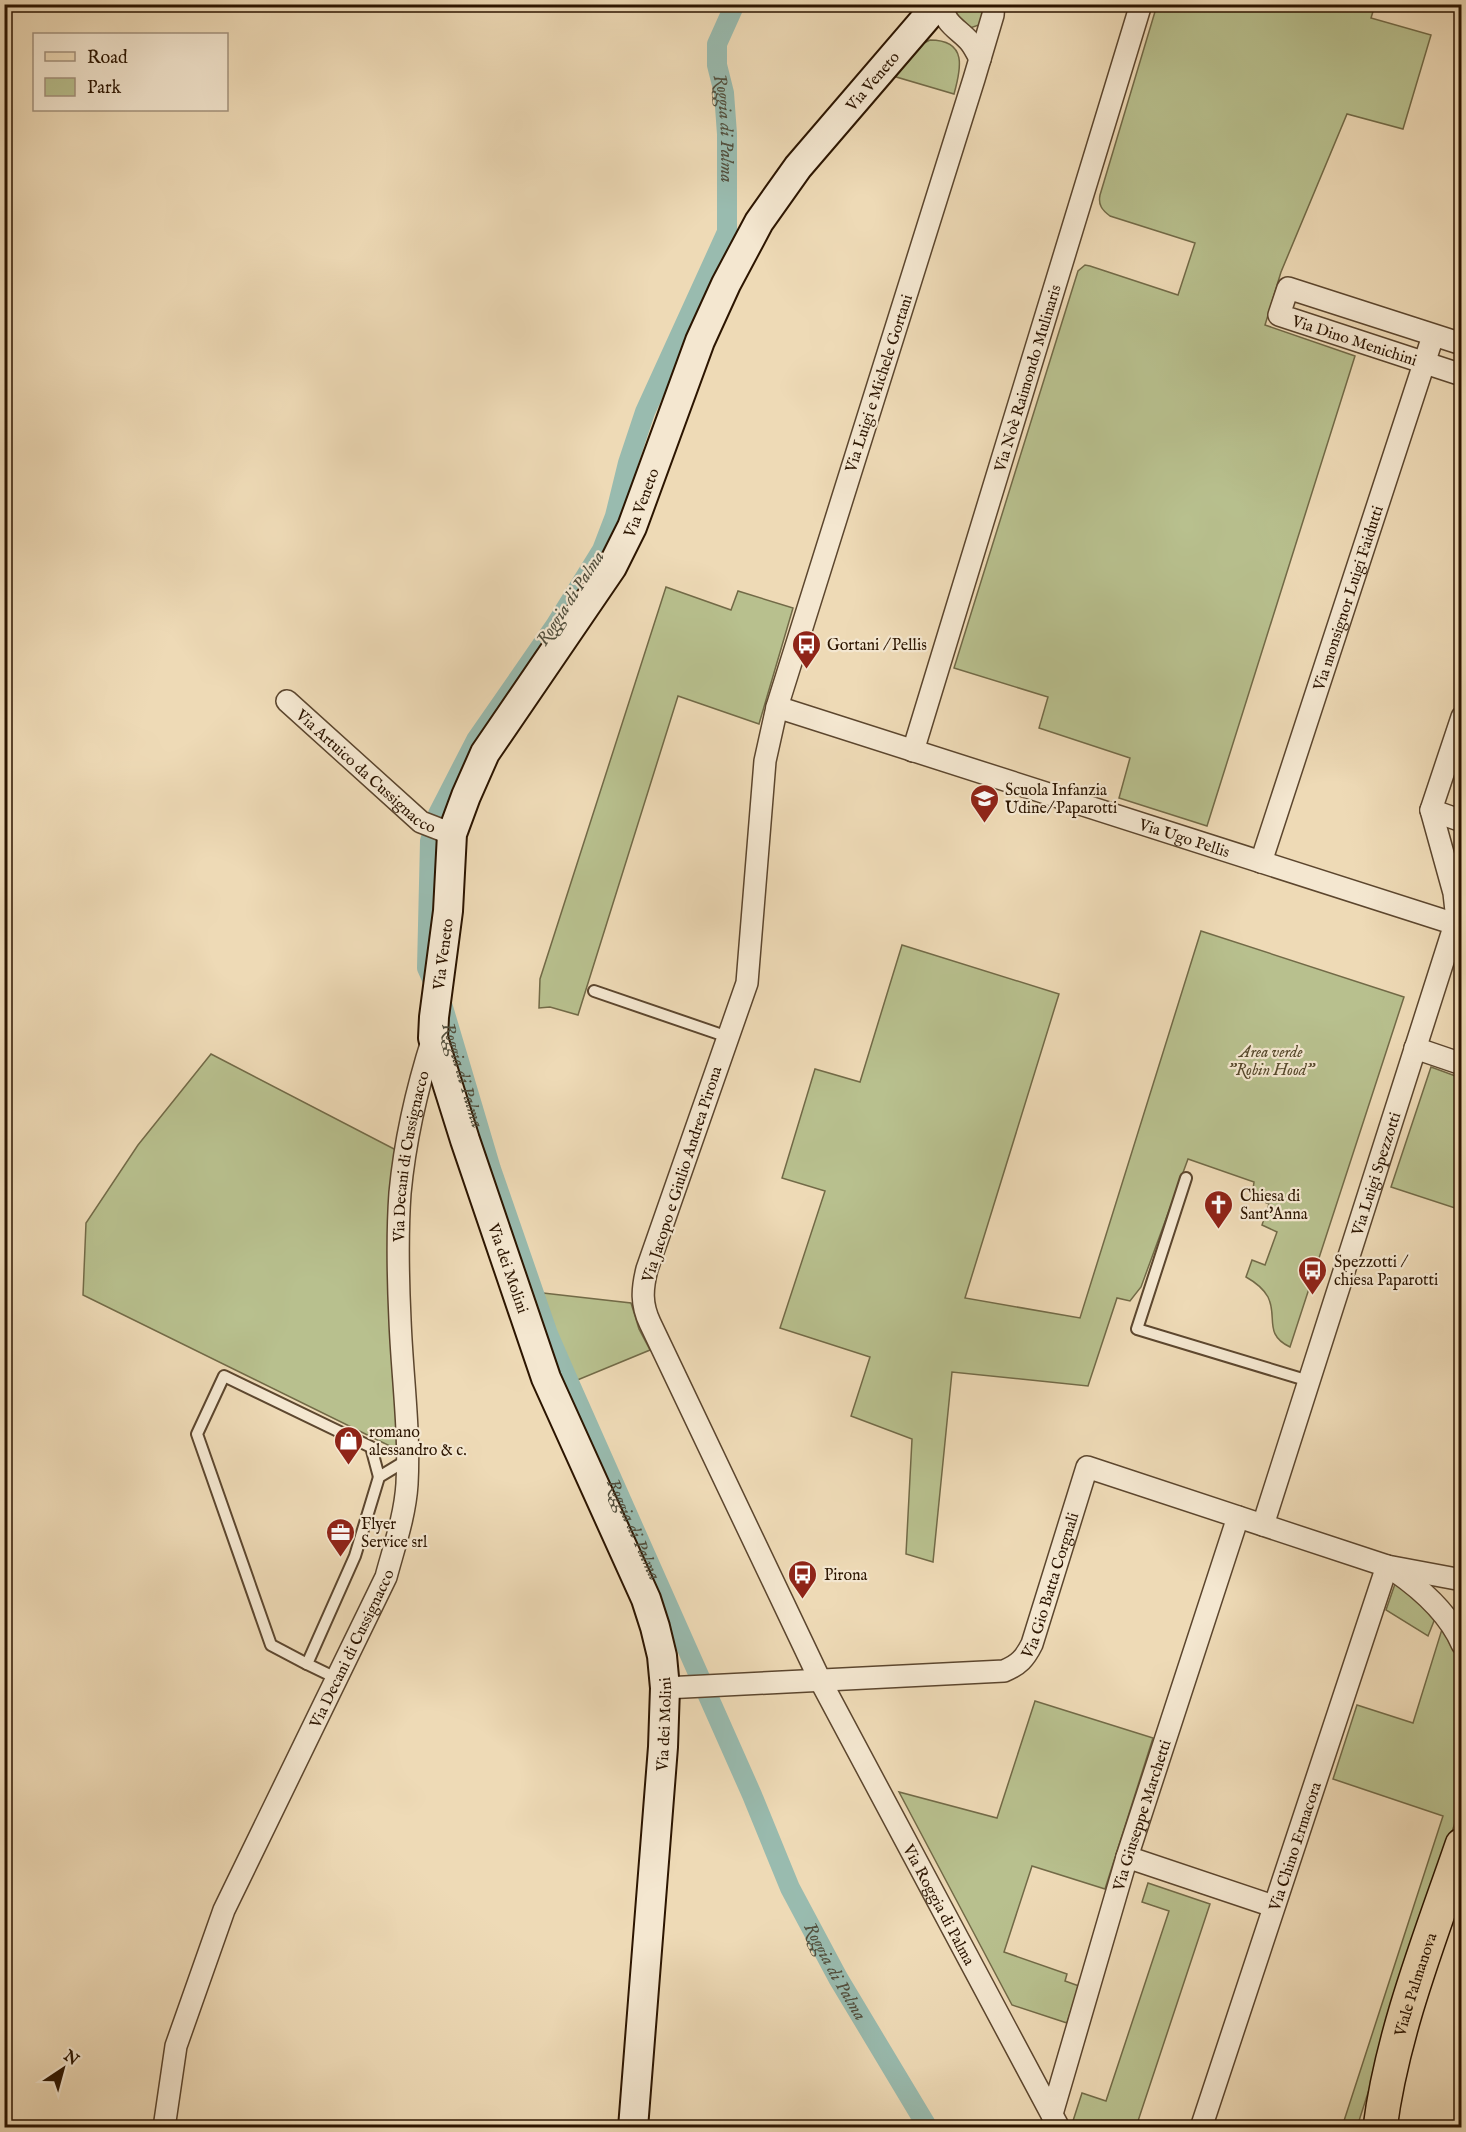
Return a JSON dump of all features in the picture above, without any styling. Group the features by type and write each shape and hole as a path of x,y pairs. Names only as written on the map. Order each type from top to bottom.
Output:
{"main road":[{"name":"Viale Palmanova","path":"1379,2125 1402,2026 1461,1845"}],"street":[{"name":"Via Noè Raimondo Mulinaris","path":"913,751 1141,4"},
{"name":"Via Luigi e Michele Gortani","path":"947,16 967,33 977,32 992,14"},
{"name":"Via Luigi e Michele Gortani","path":"777,708 992,14"},
{"name":"Via Veneto","path":"434,1027 448,911 438,829 465,796 485,753 612,567 632,527 700,341 726,284 759,222 798,167 920,26 947,16"},
{"path":"947,16 980,58"},
{"name":"Via Dino Menichini","path":"1461,344 1288,288 1279,315 1461,375"},
{"name":"Via monsignor Luigi Faidutti","path":"1261,862 1433,336"},
{"name":"Via Artuico da Cussignacco","path":"287,701 438,829"},
{"name":"Via Ugo Pellis","path":"777,708 1455,924"},
{"name":"Via Jacopo e Giulio Andrea Pirona","path":"777,708 765,761 747,983 647,1269 642,1298 650,1323 820,1680"},
{"path":"1461,717 1431,810 1461,821"},
{"name":"Via Luigi Spezzotti","path":"1263,1525 1455,924 1454,893 1431,810"},
{"name":"Via Decani di Cussignacco","path":"164,2127 176,2046 224,1910 386,1577 401,1522 407,1486 407,1460 400,1320 400,1194 407,1139 434,1027"},
{"name":"Via dei Molini","path":"434,1027 465,1140 546,1378 646,1599 671,1688 663,1747 633,2127"},
{"path":"1415,1048 1461,1064"},
{"name":"Via Gio Batta Corgnali","path":"671,1688 1004,1671 1022,1662 1032,1644 1087,1467 1387,1566 1461,1580"},
{"name":"Via Giuseppe Marchetti","path":"1055,2121 1127,1857 1238,1517"},
{"name":"Via Gio Batta Corgnali","path":"1387,1566 1414,1585 1454,1624 1461,1644"},
{"name":"Via Chino Ermacora","path":"1201,2127 1387,1566"},
{"name":"Via Roggia di Palma","path":"820,1680 1055,2121"},
{"path":"1127,1857 1273,1906"}],"lane":[{"path":"594,991 728,1037"},
{"path":"1186,1178 1137,1329 1309,1382"},
{"path":"307,1664 354,1556 379,1477 371,1447 224,1376 197,1434 271,1645 307,1664 336,1678"},
{"path":"379,1477 407,1460"}],"green space":[{"path":"948,4 988,5 979,25 970,28 963,27"},
{"path":"1157,5 1375,5 1371,18 1431,35 1403,129 1347,114 1281,272 1265,325 1355,356 1207,826 1119,798 1130,758 1039,728 1048,697 954,668 1078,271 1085,265 1090,266 1178,295 1195,243 1110,216 1100,204 1100,195"},
{"path":"930,40 942,41 956,50 960,66 954,94 893,76 922,44"},
{"path":"666,587 731,610 738,591 793,608 759,724 678,696 578,1015 550,1007 539,1008 540,979"},
{"name":"Area verde \"Robin Hood\"","path":"1201,931 1404,997 1290,1347 1277,1337 1274,1331 1268,1297 1259,1285 1246,1277 1252,1260 1265,1265 1277,1232 1262,1225 1269,1204 1252,1196 1254,1182 1188,1159 1141,1287 1130,1301 1117,1298 1088,1386 952,1372 933,1562 906,1554 912,1439 851,1416 870,1357 780,1328 825,1191 782,1178 815,1069 860,1082 902,945 1059,994 965,1298 1080,1318"},
{"path":"211,1054 398,1151 404,1453 83,1295 86,1223 138,1145"},
{"path":"1431,1067 1461,1078 1461,1210 1391,1187"},
{"path":"543,1293 631,1303 639,1329 650,1350 575,1381 559,1343"},
{"path":"1396,1581 1436,1616 1428,1636 1386,1610"},
{"path":"1443,1626 1461,1666 1461,1804 1357,2127 1342,2127 1443,1816 1333,1779 1357,1705 1413,1723"},
{"path":"1035,1701 1153,1738 1105,1889 1032,1866 1004,1952 1067,1974 1065,1981 1079,1986 1067,2023 1012,2005 899,1792 997,1818"},
{"path":"1148,1883 1210,1904 1136,2127 1074,2127 1072,2124 1082,2093 1106,2101 1169,1911 1142,1902"}],"waterway":[{"name":"Roggia di Palma","path":"735,4 717,44 717,65 724,93 727,134 727,232 645,412 628,463 615,516 602,550 555,626 476,740 438,814 430,841 427,968 440,997 491,1169 548,1334 752,1795 790,1888 838,1978 928,2128"}],"place":[{"name":"Gortani / Pellis","path":"806,670"},
{"name":"Scuola Infanzia Udine/ Paparotti","path":"984,824"},
{"name":"Chiesa di Sant'Anna","path":"1219,1230"},
{"name":"Spezzotti / chiesa Paparotti","path":"1313,1296"},
{"name":"romano alessandro & c.","path":"348,1466"},
{"name":"Flyer Service srl","path":"340,1558"},
{"name":"Pirona","path":"803,1600"}]}
